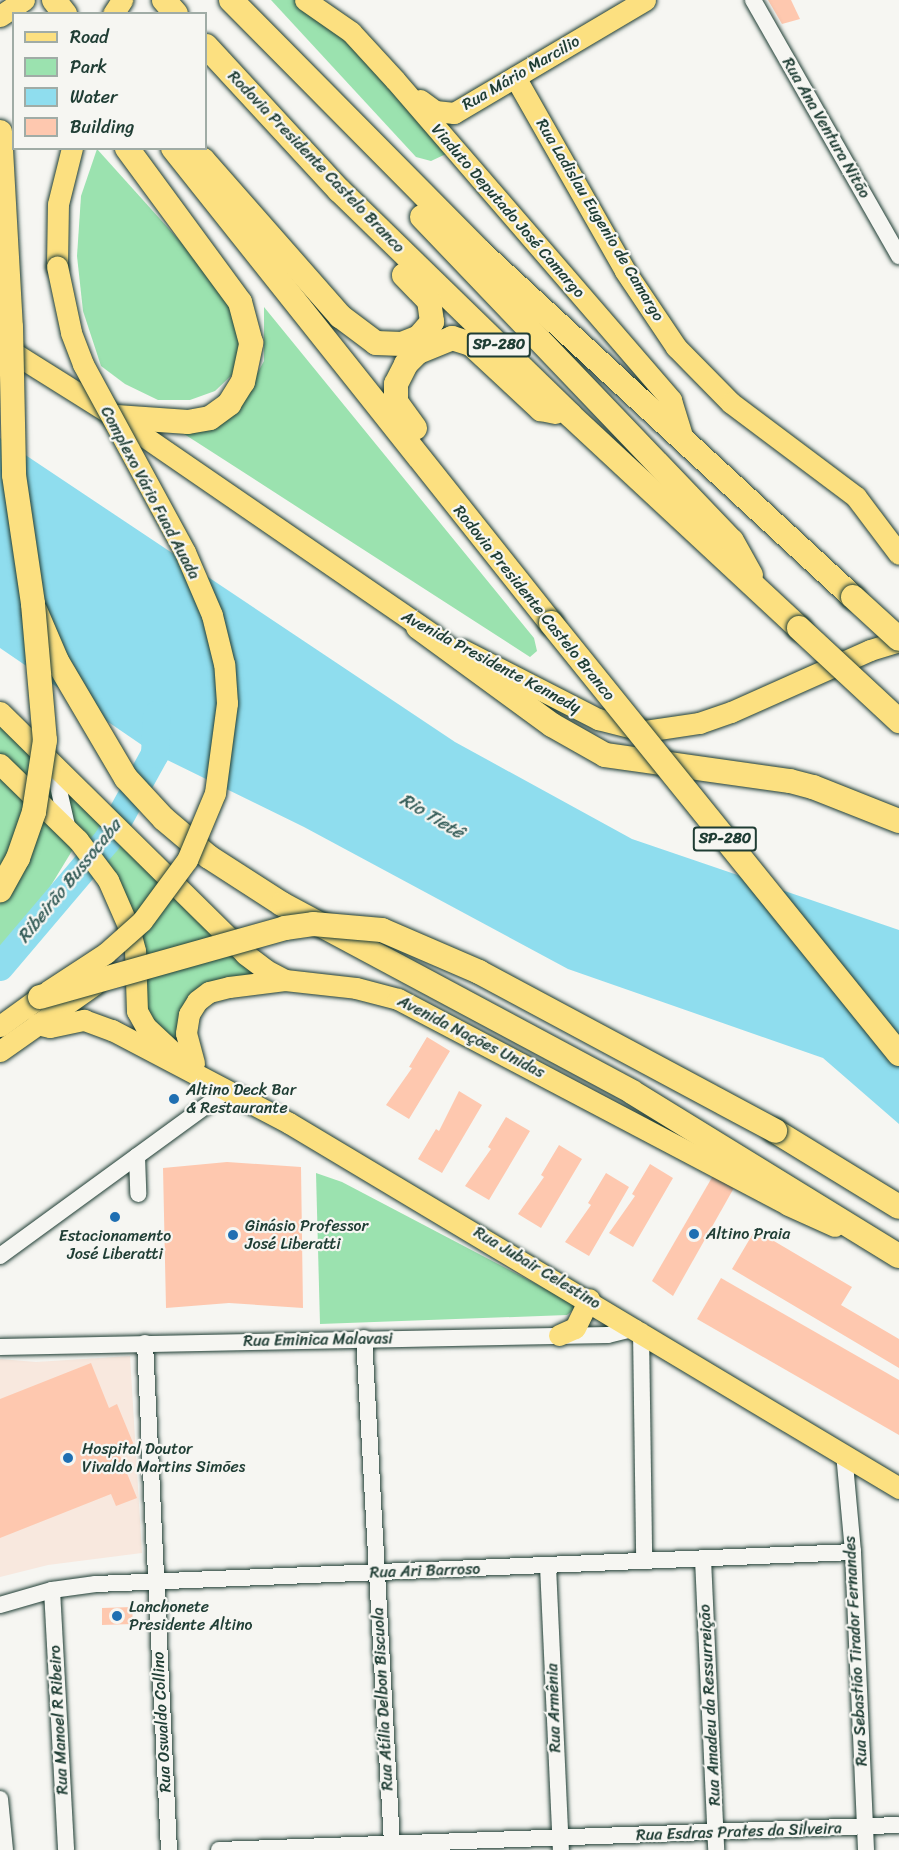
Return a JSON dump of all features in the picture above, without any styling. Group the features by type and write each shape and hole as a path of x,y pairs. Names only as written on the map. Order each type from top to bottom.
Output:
{"highway":[{"path":"54,0 63,12"},
{"path":"165,0 174,12"},
{"path":"234,3 355,129 558,328 853,597 892,642"},
{"name":"Rodovia Presidente Castelo Branco","path":"208,49 340,191 570,415 899,721"},
{"path":"355,129 367,159 732,541 761,593"},
{"path":"0,132 14,475 33,604 45,740 43,768 34,812 18,858 0,890"},
{"path":"116,417 188,422 210,418 229,404 243,382 251,343 240,302 128,150"},
{"name":"Rodovia Presidente Castelo Branco","path":"175,150 446,494 899,1054"},
{"path":"182,150 203,160 350,325 376,343 389,345 419,337 432,322 429,302 351,221 340,191"},
{"path":"446,494 439,458 396,402 396,384 406,364 425,346 452,338 471,344 541,409 570,415"},
{"path":"33,604 82,707 142,798 238,878 632,1092 858,1233"},
{"path":"418,627 552,725 605,755 790,781 899,821"},
{"path":"40,997 285,928 313,924 373,928 414,941 479,972 775,1131 899,1207"},
{"name":"Avenida Nações Unidas","path":"858,1233 899,1256"}],"main road":[{"path":"0,16 22,0"},
{"name":"Viaduto Deputado José Camargo","path":"305,0 351,32 366,48 671,400 684,442"},
{"name":"Rua Mário Marcilio","path":"329,0 412,92 435,111 454,113 645,0"},
{"name":"Rua Ladislau Eugenio de Camargo","path":"516,76 626,271 676,347 731,403 856,497 899,554"},
{"path":"0,167 13,150"},
{"name":"Complexo Vário Fuad Auada","path":"0,1026 106,953 165,894 197,841 215,794 227,703 224,664 212,615 185,552 83,364 71,332 57,266 58,204 72,150"},
{"name":"Avenida Presidente Kennedy","path":"0,344 116,417 418,627 598,719 645,731 672,728 731,712 892,642"},
{"name":"Avenida Nações Unidas","path":"0,712 245,954 285,980 356,988 398,999 788,1205 858,1233"},
{"path":"0,764 73,835 108,880 129,928 135,951 137,1011 161,1043 218,1079 225,1092"},
{"path":"0,1052 135,951"},
{"path":"194,1063 186,1033 189,1014 197,1001 209,992 229,987 285,980"},
{"name":"Rua Jubair Celestino","path":"37,1024 50,1027 72,1020 95,1023 346,1155 589,1299 704,1373 844,1453 899,1488"},
{"path":"559,1335 575,1328 589,1299"},
{"name":"Rua Jubair Celestino","path":"844,1453 872,1460 899,1474"}],"street":[{"name":"Rua Ana Ventura Nitão","path":"753,0 899,256"},
{"path":"892,642 899,623"},
{"path":"53,763 73,835"},
{"path":"0,1256 225,1092"},
{"path":"137,1156 138,1194"},
{"path":"638,1329 644,1559"},
{"name":"Rua Eminica Malavasi","path":"0,1347 364,1338 609,1335 638,1329"},
{"name":"Rua Atília Delbon Biscuola","path":"364,1338 392,1844"},
{"name":"Rua Oswaldo Collino","path":"145,1343 154,1583 169,1850"},
{"name":"Rua Sebastião Tirador Fernandes","path":"844,1453 853,1552 866,1850"},
{"name":"Rua Ari Barroso","path":"0,1605 52,1590 96,1584 548,1566 644,1559 703,1559 853,1552"},
{"name":"Rua Amadeu da Ressurreição","path":"703,1559 716,1850"},
{"name":"Rua Armênia","path":"548,1566 560,1844"},
{"name":"Rua Manoel R Ribeiro","path":"52,1590 66,1850"},
{"path":"0,1798 5,1850"},
{"name":"Rua Esdras Prates da Silveira","path":"219,1850 392,1844 560,1844 715,1832 899,1825"}],"shaded area":[{"name":"Hospital Doutor Vivaldo Martins Simões","path":"130,1356 142,1553 48,1565 0,1577 0,1359 36,1362"}],"green space":[{"path":"271,0 319,0 446,154 431,161 416,157"},
{"path":"98,150 224,290 245,343 236,371 215,391 190,400 158,400 125,384 101,366 83,311 77,256 81,196"},
{"path":"264,307 534,638 537,651 530,657 181,432 242,401 264,361"},
{"path":"0,712 266,970 209,992 187,1045 146,1027 135,951 78,841 22,933 0,955"},
{"path":"316,1173 342,1182 578,1306 567,1315 320,1324"}],"water":[{"name":"Rio Tietê","path":"0,438 455,742 632,839 899,930 899,1124 823,1058 568,969 304,827 155,754 0,648"}],"building":[{"path":"768,0 791,0 800,19 782,24"},
{"path":"427,1037 450,1051 409,1119 386,1105 412,1068 409,1067"},
{"path":"459,1091 482,1105 442,1173 418,1159 436,1129 439,1131"},
{"path":"506,1117 530,1131 489,1200 465,1186 491,1149 488,1147"},
{"path":"559,1145 582,1159 541,1228 518,1214 544,1177 541,1175"},
{"name":"Ginásio Professor José Liberatti","path":"227,1162 301,1167 303,1308 229,1303 166,1308 163,1168"},
{"path":"650,1164 673,1178 633,1247 609,1233 635,1196 632,1194"},
{"path":"606,1173 629,1187 589,1256 565,1242 591,1205 588,1203"},
{"name":"Altino Praia","path":"714,1174 735,1186 673,1296 652,1281"},
{"path":"755,1230 852,1287 841,1305 899,1339 899,1368 732,1269"},
{"path":"721,1278 899,1380 899,1435 697,1319"},
{"path":"91,1363 109,1408 117,1404 136,1450 120,1456 137,1498 116,1506 111,1494 0,1538 0,1399"},
{"name":"Lanchonete Presidente Altino","path":"132,1607 133,1624 102,1625 102,1608"}],"waterway":[{"name":"Ribeirão Bussocaba","path":"0,967 107,841 155,754 157,715"}],"place":[{"name":"Altino Deck Bar & Restaurante","path":"174,1099"},
{"name":"Estacionamento José Liberatti","path":"115,1217"},
{"name":"Altino Praia","path":"694,1234"},
{"name":"Ginásio Professor José Liberatti","path":"233,1235"},
{"name":"Hospital Doutor Vivaldo Martins Simões","path":"68,1458"},
{"name":"Lanchonete Presidente Altino","path":"117,1616"}]}
